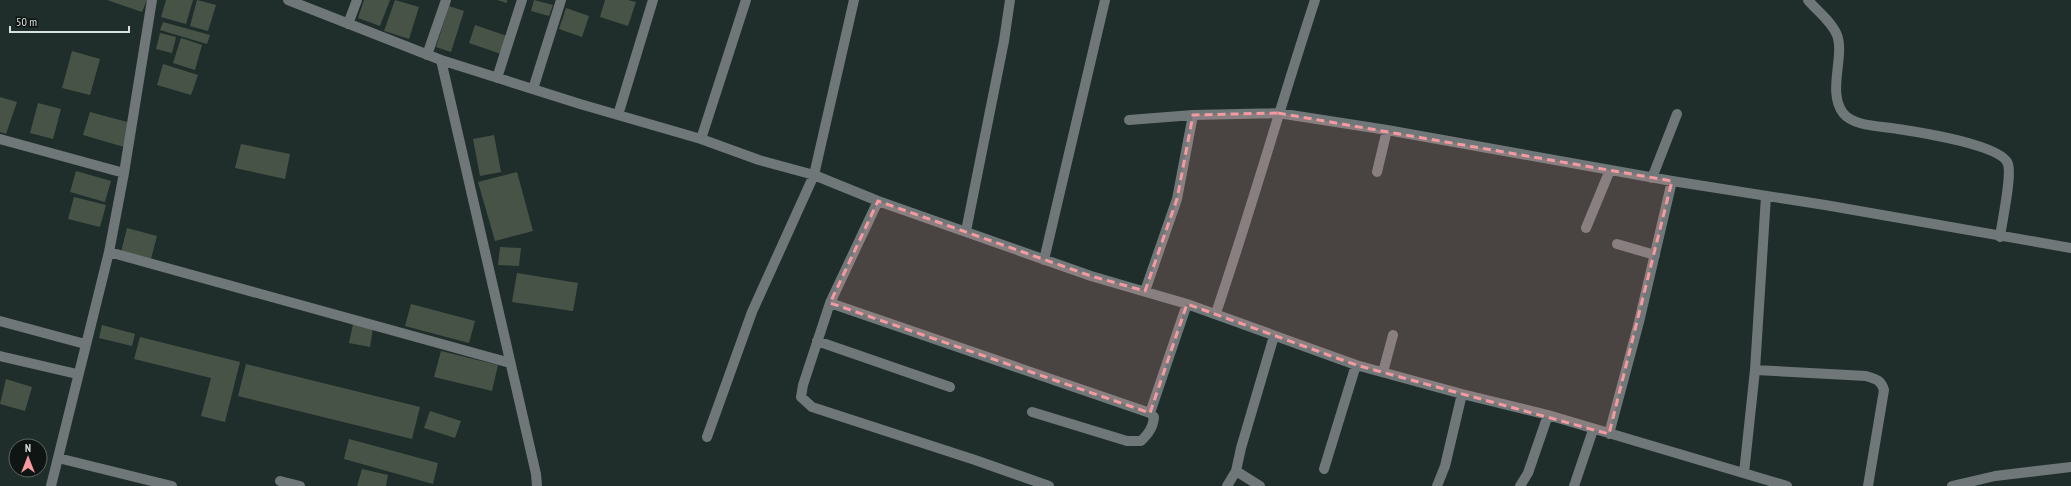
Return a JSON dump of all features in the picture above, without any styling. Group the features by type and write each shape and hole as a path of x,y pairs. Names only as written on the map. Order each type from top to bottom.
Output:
{"street":[{"path":"51,486 77,374 109,252 124,173 152,0"},
{"path":"288,0 441,60 701,139 759,160 814,175 878,201 966,231 1044,260 1091,276 1188,304 1356,365 1462,394 1548,415 1593,430 1679,453 1744,473 1776,485 1787,486"},
{"path":"348,24 357,0"},
{"path":"427,55 446,0"},
{"path":"498,78 522,0"},
{"path":"533,89 561,0"},
{"path":"618,115 653,0"},
{"path":"701,139 746,0"},
{"path":"707,437 752,312 814,175 854,0"},
{"path":"966,231 1004,41 1010,0"},
{"path":"1044,260 1105,0"},
{"path":"1216,314 1253,204 1278,114 1315,0"},
{"path":"1808,0 1837,35 1838,98 1841,108 1848,118 1869,124 1974,145 1999,154 2007,160 2009,173 2000,237"},
{"path":"441,60 536,474 537,486"},
{"path":"1146,291 1177,199 1193,114"},
{"path":"1130,120 1193,114 1278,114 1387,130 1672,182 1766,196 2071,248"},
{"path":"1652,178 1677,114"},
{"path":"1377,172 1387,130"},
{"path":"0,139 124,173"},
{"path":"1586,228 1610,170"},
{"path":"1609,434 1656,255 1672,182"},
{"path":"1744,473 1755,370 1766,196"},
{"path":"878,201 830,303 817,340 801,398 812,407 976,460 1049,486"},
{"path":"1617,244 1656,255"},
{"path":"109,252 510,363"},
{"path":"830,303 1150,413 1154,417 1149,433 1141,441 1127,441 1032,412"},
{"path":"1150,413 1188,304"},
{"path":"0,321 85,344"},
{"path":"1383,372 1393,335"},
{"path":"1227,486 1236,471 1241,448 1274,336"},
{"path":"817,340 950,387"},
{"path":"0,356 77,374"},
{"path":"1324,469 1356,365"},
{"path":"1755,370 1866,376 1876,379 1882,383 1884,390 1868,486"},
{"path":"1437,486 1445,466 1462,394"},
{"path":"1520,486 1528,473 1548,415"},
{"path":"1574,486 1593,430"},
{"path":"58,458 172,486"},
{"path":"1952,486 1995,476 2071,467"},
{"path":"1236,471 1260,486"},
{"path":"280,481 300,486"}],"highlighted area":[{"path":"1278,113 1672,181 1609,434 1356,365 1187,304 1150,413 830,303 878,201 1091,276 1145,291 1177,199 1193,115"}],"building":[{"path":"107,0 147,0 142,12"},
{"path":"166,0 193,0 186,24 161,17"},
{"path":"197,0 216,5 208,31 190,26"},
{"path":"364,0 390,0 380,26 358,18"},
{"path":"395,0 419,7 409,39 384,31"},
{"path":"497,0 507,0 507,3"},
{"path":"534,0 553,5 549,16 531,11"},
{"path":"605,0 628,0 636,2 628,26 600,17"},
{"path":"449,6 464,11 451,52 436,47"},
{"path":"566,8 589,16 582,37 559,29"},
{"path":"163,22 210,35 207,44 160,30"},
{"path":"475,25 507,36 501,54 469,43"},
{"path":"160,33 176,37 172,53 156,49"},
{"path":"181,38 202,45 195,70 173,63"},
{"path":"72,51 100,59 90,95 62,88"},
{"path":"163,64 198,75 191,95 157,85"},
{"path":"0,97 17,102 6,134 0,132"},
{"path":"38,103 61,109 53,139 30,133"},
{"path":"90,112 131,123 124,147 83,135"},
{"path":"494,135 501,172 480,176 473,139"},
{"path":"241,144 290,154 285,179 235,168"},
{"path":"76,171 111,181 105,202 70,192"},
{"path":"517,172 533,231 495,241 478,182"},
{"path":"74,197 106,205 100,227 68,219"},
{"path":"127,228 157,236 151,259 121,252"},
{"path":"500,247 521,248 519,266 498,265"},
{"path":"517,273 578,283 573,311 512,302"},
{"path":"411,304 475,321 469,343 405,326"},
{"path":"353,324 373,328 370,347 349,343"},
{"path":"102,325 135,334 132,346 99,338"},
{"path":"140,337 240,362 225,422 201,416 211,378 134,359"},
{"path":"441,351 498,365 492,391 434,377"},
{"path":"246,364 420,407 412,439 238,396"},
{"path":"6,379 32,387 25,411 0,404"},
{"path":"430,411 461,421 455,438 424,428"},
{"path":"349,439 438,463 433,484 344,459"},
{"path":"362,469 388,475 386,486 357,486"}]}
